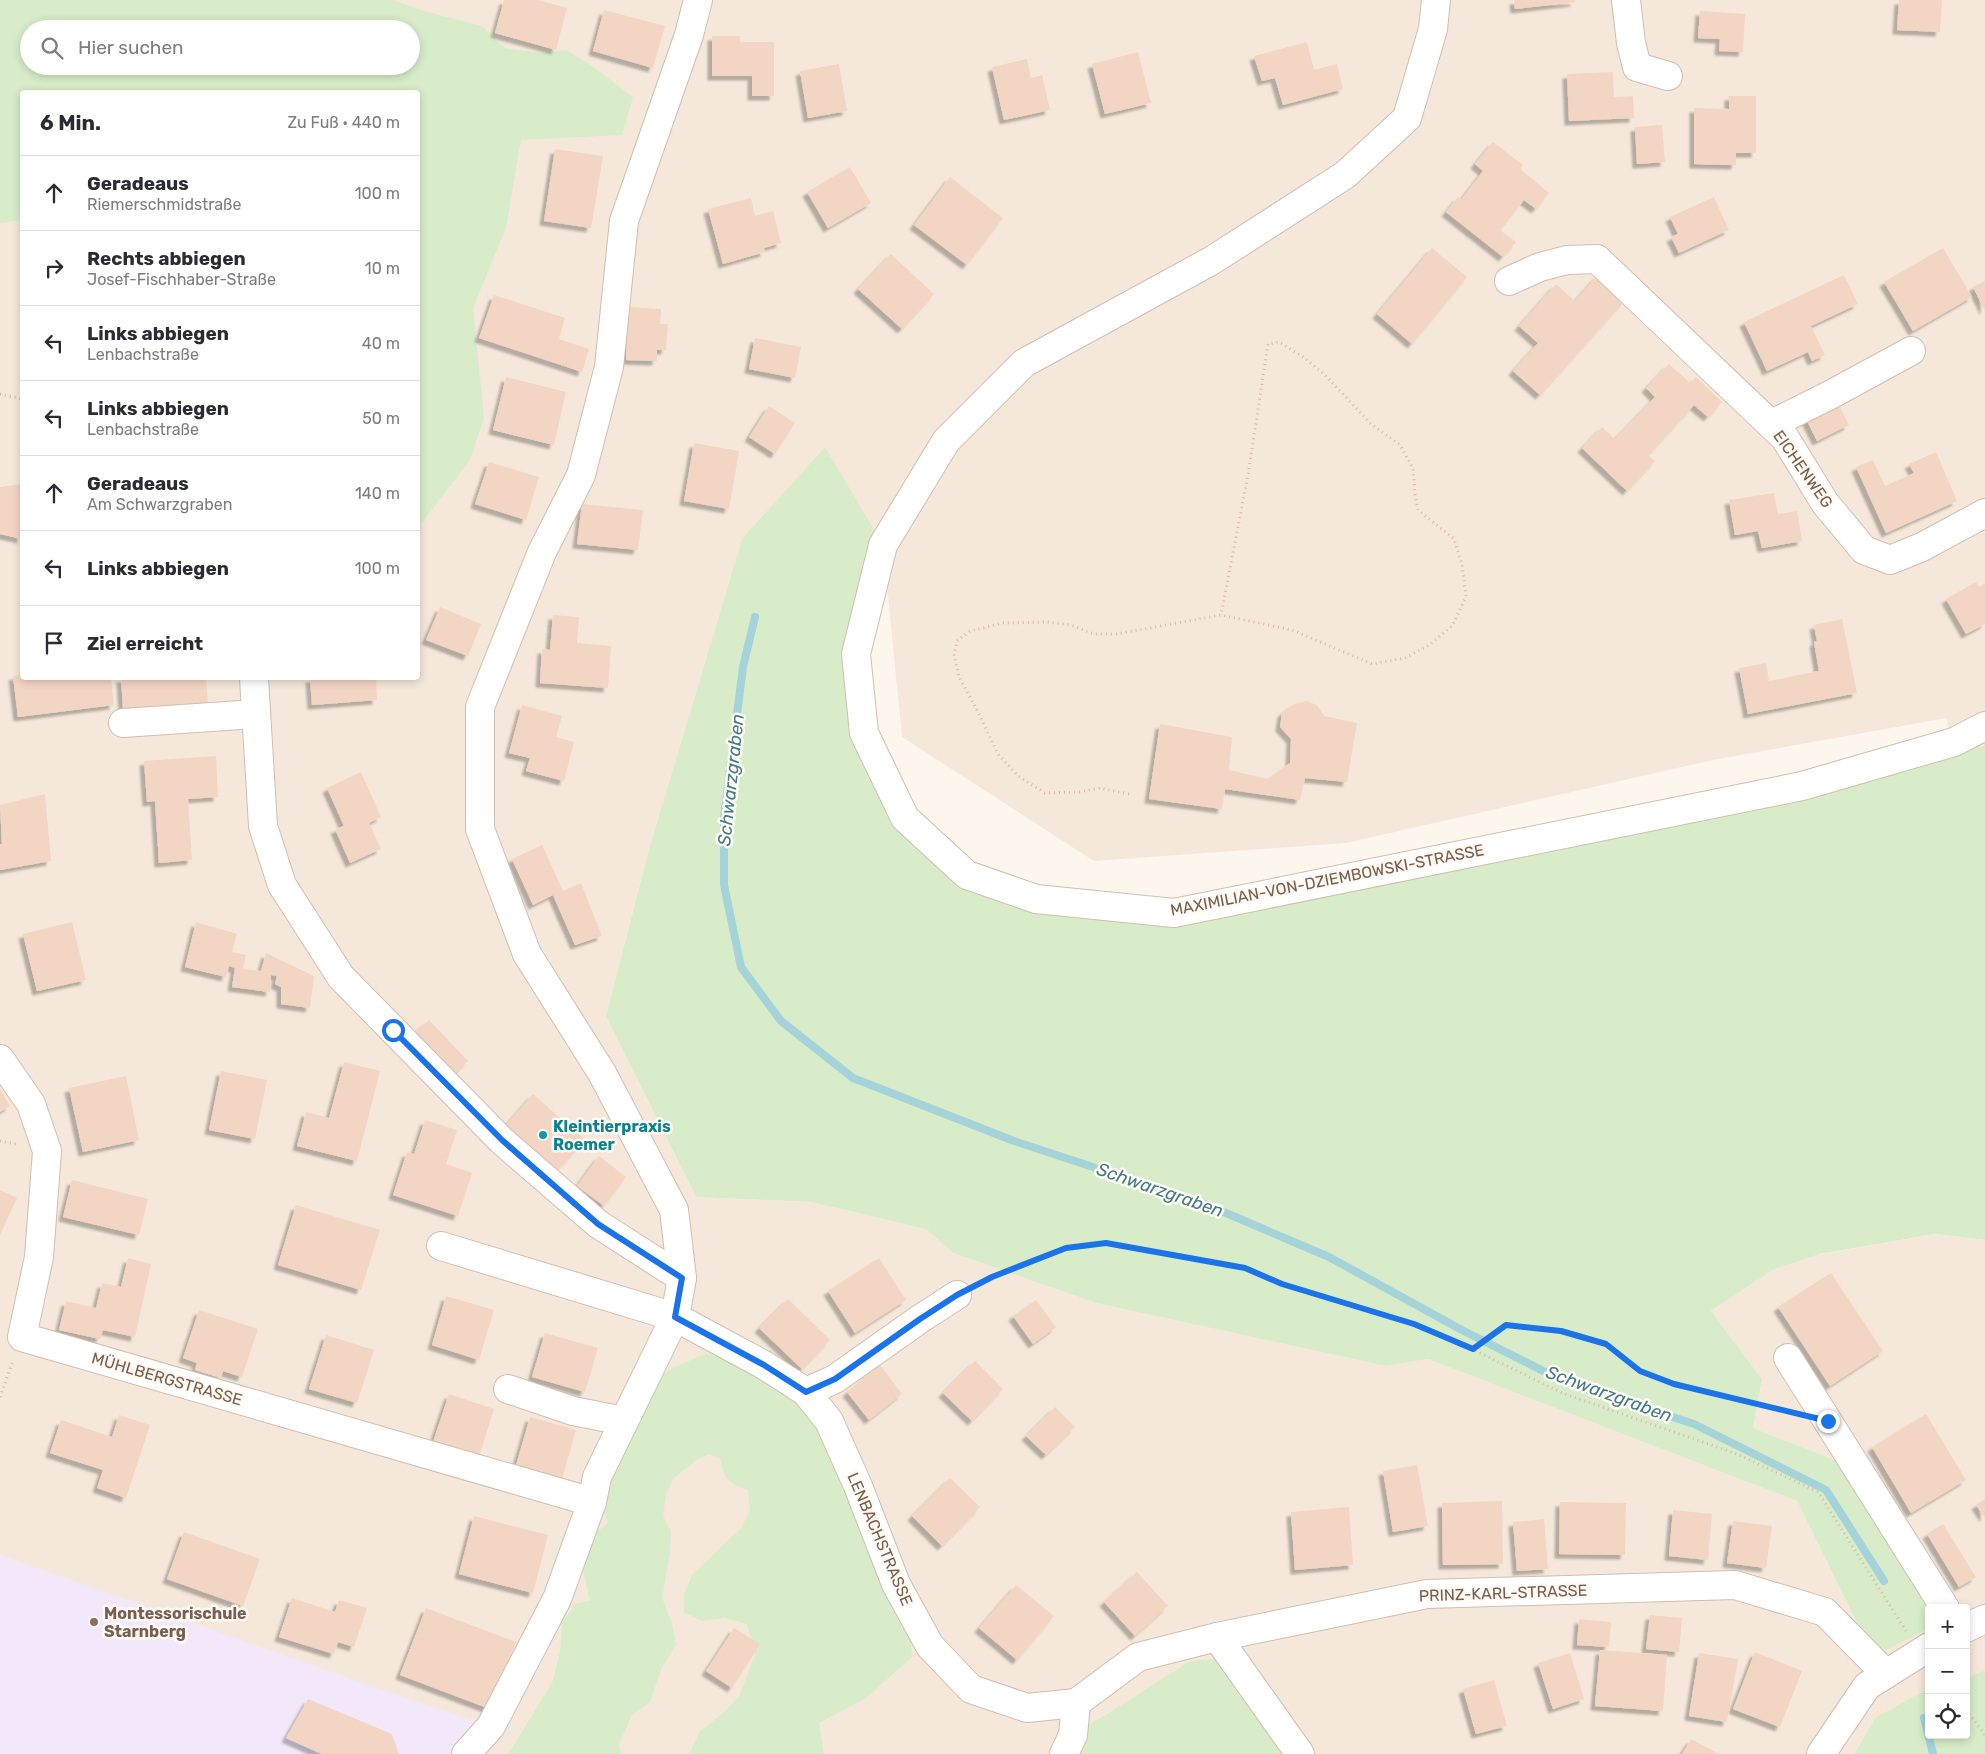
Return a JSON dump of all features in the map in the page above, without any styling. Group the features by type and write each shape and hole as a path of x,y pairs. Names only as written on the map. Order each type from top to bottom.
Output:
{"street":[{"path":"466,1754 491,1726 557,1599 592,1502 597,1477 675,1317 682,1278 674,1210 602,1073 527,954 480,829 480,707 542,552 581,475 609,367 624,221 689,35 698,0"},
{"name":"MAXIMILIAN-VON-DZIEMBOWSKI-STRASSE","path":"1436,0 1433,29 1406,118 1345,175 1211,261 1024,363 946,441 883,545 856,654 864,733 905,818 967,876 1036,899 1174,914 1802,786 1954,742 1985,726"},
{"path":"1626,0 1630,43 1637,68 1668,76"},
{"name":"EICHENWEG","path":"1509,281 1540,267 1567,260 1597,259 1786,438 1825,503 1864,550 1890,560 1922,547 1985,513"},
{"path":"1772,424 1910,351"},
{"path":"254,680 263,826 282,885 341,978 502,1140 598,1224 682,1278"},
{"path":"123,723 256,714"},
{"path":"0,1059 31,1104 47,1151 39,1257 22,1337"},
{"name":"LENBACHSTRASSE","path":"441,1246 675,1317 764,1365 806,1392 829,1421 858,1486 896,1584 930,1646 971,1688 1027,1708 1076,1703"},
{"path":"806,1392 835,1379 957,1295"},
{"name":"MÜHLBERGSTRASSE","path":"22,1337 592,1502"},
{"path":"1788,1358 1942,1604"},
{"path":"508,1389 573,1411 624,1421"},
{"name":"PRINZ-KARL-STRASSE","path":"1076,1703 1138,1657 1217,1637 1427,1594 1735,1585 1825,1612 1886,1674"},
{"path":"1970,1626 1985,1620"},
{"path":"1217,1637 1300,1754"},
{"path":"1821,1754 1867,1686 1926,1649"},
{"path":"1064,1754 1073,1735 1076,1703"}],"path":[{"path":"1129,794 1100,788 1079,792 1045,793 1018,776 998,754 959,677 954,654 957,641 970,631 1004,623 1046,622 1071,626 1094,634 1116,634 1221,615 1292,630 1372,664 1405,658 1429,645 1452,626 1466,597 1462,564 1454,539 1418,510 1414,494 1413,468 1400,445 1371,424 1325,375 1302,356 1279,342 1268,344 1248,475 1221,615"},
{"path":"0,394 20,399"},
{"path":"957,1295 992,1277 1066,1248 1106,1243 1245,1268 1282,1284 1414,1324 1473,1349 1562,1393 1737,1454 1818,1492 1901,1621"},
{"path":"1473,1349 1506,1325 1561,1331 1606,1344 1640,1371 1674,1384 1828,1421"},
{"path":"0,1397 22,1337"},
{"path":"1970,1715 1985,1735"}],"shaded area":[{"path":"0,0 1985,0 1985,744 1981,747 1954,742 1948,727 1947,718 1713,760 1346,843 1094,861 902,737 883,545 742,539 649,849 606,1016 696,1197 811,1202 926,1229 953,1253 1096,1303 1386,1366 1428,1359 1797,1501 1863,1635 1886,1649 1925,1630 1925,1690 1876,1717 1854,1754 0,1754"},
{"path":"1935,1234 1985,1240 1985,1670 1970,1676 1970,1604 1928,1604 1840,1462 1753,1428 1762,1379 1711,1311 1773,1270 1817,1255"},
{"name":"Montessorischule Starnberg","path":"0,1555 377,1688 491,1726 466,1754 0,1754"}],"green space":[{"path":"0,0 393,0 424,11 482,26 504,48 539,53 566,50 592,66 633,97 622,135 521,140 506,228 473,308 484,418 470,460 420,525 420,90 20,90 20,220 0,223"},
{"path":"825,447 883,545 856,654 864,733 905,818 967,875 1159,912 1954,742 1981,747 1985,744 1985,1240 1935,1234 1820,1254 1773,1270 1711,1311 1762,1379 1753,1428 1840,1462 1927,1604 1925,1604 1925,1630 1886,1650 1863,1635 1797,1501 1428,1359 1386,1366 1096,1303 953,1253 926,1229 811,1202 696,1197 606,1016 649,849 742,539"},
{"path":"708,1353 759,1371 791,1390 819,1421 910,1632 912,1657 866,1698 819,1723 824,1754 689,1754 700,1731 722,1714 739,1696 755,1655 747,1624 725,1618 702,1621 684,1612 684,1594 692,1575 742,1527 750,1510 748,1490 728,1479 723,1471 720,1459 709,1454 696,1460 674,1478 666,1494 663,1516 671,1531 670,1553 662,1598 672,1623 676,1645 662,1667 650,1702 632,1715 619,1744 621,1754 508,1754 552,1683 560,1652 562,1623 576,1603 590,1601 583,1571 589,1538 608,1523 602,1504 617,1457 647,1388 672,1368"},
{"path":"1216,1659 1293,1754 1070,1754 1084,1727 1190,1661"},
{"path":"1985,1670 1985,1754 1854,1754 1876,1717 1925,1690 1925,1739 1970,1739 1970,1676"}],"building":[{"path":"504,0 538,0 567,8 556,50 495,33"},
{"path":"1514,0 1575,0 1575,2 1515,9"},
{"path":"1899,0 1942,0 1940,32 1897,30"},
{"path":"604,10 665,26 653,68 593,51"},
{"path":"1700,11 1745,14 1743,52 1719,51 1720,39 1698,38"},
{"path":"712,36 740,36 740,42 774,42 774,96 752,96 752,76 712,76"},
{"path":"1307,42 1314,70 1337,64 1343,89 1283,105 1275,78 1262,81 1254,56"},
{"path":"1138,52 1151,103 1105,114 1092,64"},
{"path":"1027,59 1031,78 1042,75 1050,110 1004,120 992,67"},
{"path":"839,64 847,111 808,118 800,71"},
{"path":"1613,72 1614,97 1633,96 1634,118 1569,121 1567,74"},
{"path":"1729,96 1756,96 1756,153 1736,153 1736,165 1694,164 1694,108 1729,109"},
{"path":"1662,125 1665,162 1637,164 1635,127"},
{"path":"1493,142 1523,165 1520,169 1549,193 1536,209 1524,200 1500,230 1516,242 1503,257 1446,212 1458,197 1461,200 1483,171 1475,164"},
{"path":"555,149 603,156 591,228 544,221"},
{"path":"850,167 871,203 828,228 807,192"},
{"path":"950,177 1003,218 967,265 914,225"},
{"path":"1714,197 1729,230 1679,253 1671,237 1678,234 1670,217"},
{"path":"751,198 755,216 773,211 781,243 764,248 765,252 723,264 708,209"},
{"path":"1432,248 1467,277 1412,344 1377,314"},
{"path":"1943,248 1972,297 1913,331 1884,282"},
{"path":"891,254 934,294 902,329 858,289"},
{"path":"1598,275 1625,300 1540,395 1513,371 1538,343 1519,326 1556,284 1575,301"},
{"path":"1844,275 1858,304 1811,326 1825,355 1812,361 1808,352 1767,371 1744,322"},
{"path":"1985,281 1985,311 1973,287"},
{"path":"494,295 565,318 559,339 589,349 582,372 479,338"},
{"path":"628,307 661,309 660,324 668,324 666,350 657,350 657,361 626,360"},
{"path":"755,338 801,347 795,378 749,369"},
{"path":"1669,364 1690,383 1696,377 1722,402 1708,417 1694,405 1648,455 1655,461 1627,491 1582,448 1602,427 1615,439 1655,397 1646,388"},
{"path":"506,377 566,392 554,445 493,430"},
{"path":"1836,399 1849,425 1817,441 1804,415"},
{"path":"769,406 795,423 775,454 749,437"},
{"path":"694,443 739,451 729,509 684,501"},
{"path":"1936,452 1957,501 1886,533 1856,467 1873,460 1885,486 1914,473 1909,464"},
{"path":"489,462 539,477 526,520 475,504"},
{"path":"20,484 20,539 0,534 0,487"},
{"path":"1774,493 1778,514 1797,511 1802,541 1762,548 1758,531 1735,535 1729,500"},
{"path":"582,504 643,510 638,550 577,544"},
{"path":"1976,582 1979,587 1985,583 1985,624 1966,634 1946,599"},
{"path":"440,607 481,624 468,656 426,640"},
{"path":"553,615 579,617 577,643 611,646 608,688 540,683 542,649 550,650"},
{"path":"1842,619 1857,693 1748,714 1739,668 1766,663 1769,681 1819,671 1814,642 1817,641 1814,625"},
{"path":"20,674 20,680 111,680 114,705 18,717 13,676"},
{"path":"121,680 206,680 208,703 123,708"},
{"path":"310,680 376,680 377,700 312,705"},
{"path":"1306,701 1317,705 1324,716 1357,723 1347,782 1305,778 1300,800 1225,789 1222,809 1149,799 1160,724 1232,737 1229,770 1268,779 1290,763 1291,739 1280,727 1282,713 1292,705"},
{"path":"522,705 562,716 556,737 574,742 564,781 526,771 530,758 509,753"},
{"path":"216,756 218,797 188,799 192,860 159,863 155,801 147,802 144,761"},
{"path":"361,772 381,817 369,823 381,849 350,863 335,829 344,826 327,788"},
{"path":"45,794 51,861 0,870 0,844 2,844 0,805"},
{"path":"542,845 563,891 581,883 602,936 575,945 553,895 533,905 512,859"},
{"path":"72,922 86,980 37,991 23,934"},
{"path":"196,922 237,934 232,952 246,955 243,969 261,971 266,953 314,976 310,1008 281,1004 281,987 275,984 277,976 271,975 270,992 232,987 235,968 229,966 226,977 185,967"},
{"path":"429,1020 468,1061 455,1073 416,1032"},
{"path":"344,1062 380,1071 357,1161 297,1146 306,1112 329,1118"},
{"path":"221,1071 267,1080 255,1139 209,1130"},
{"path":"126,1076 139,1140 83,1152 69,1088"},
{"path":"0,1089 10,1106 0,1112"},
{"name":"Kleintierpraxis Roemer","path":"533,1094 585,1140 553,1175 502,1130"},
{"path":"425,1120 457,1130 446,1164 472,1173 458,1216 393,1195 407,1152 414,1154"},
{"path":"599,1156 626,1177 604,1206 577,1186"},
{"path":"72,1180 148,1199 139,1235 63,1217"},
{"path":"0,1190 17,1198 0,1235"},
{"path":"296,1205 380,1230 361,1290 278,1265"},
{"path":"128,1258 151,1264 135,1337 103,1330 100,1339 59,1330 66,1301 96,1308 102,1283 121,1287"},
{"path":"879,1258 906,1300 855,1333 828,1291"},
{"path":"1831,1273 1883,1351 1830,1386 1778,1307"},
{"path":"446,1296 494,1310 479,1360 432,1345"},
{"path":"788,1299 830,1340 802,1369 759,1328"},
{"path":"1036,1300 1056,1327 1033,1344 1013,1316"},
{"path":"199,1310 258,1329 242,1377 223,1371 221,1378 195,1370 197,1363 183,1358"},
{"path":"545,1333 598,1348 585,1392 532,1377"},
{"path":"326,1335 374,1350 357,1403 309,1389"},
{"path":"975,1361 1003,1389 972,1421 943,1393"},
{"path":"880,1365 902,1394 869,1420 847,1392"},
{"path":"449,1394 494,1409 477,1463 431,1448"},
{"path":"1055,1407 1075,1427 1046,1455 1026,1436"},
{"path":"1926,1414 1966,1480 1911,1513 1872,1447"},
{"path":"119,1415 150,1425 126,1498 97,1488 103,1470 50,1453 61,1420 112,1437"},
{"path":"530,1417 576,1430 560,1486 514,1472"},
{"path":"1417,1465 1428,1526 1393,1532 1383,1471"},
{"path":"950,1478 980,1507 942,1546 912,1516"},
{"path":"1985,1499 1985,1518 1976,1505"},
{"path":"1502,1501 1503,1564 1443,1565 1442,1503"},
{"path":"1560,1502 1626,1503 1625,1555 1559,1554"},
{"path":"1349,1507 1353,1565 1295,1570 1291,1512"},
{"path":"1673,1510 1712,1514 1708,1560 1669,1556"},
{"path":"474,1516 548,1535 533,1593 459,1574"},
{"path":"1544,1519 1548,1569 1517,1571 1513,1522"},
{"path":"1733,1521 1772,1526 1766,1568 1727,1563"},
{"path":"1943,1524 1976,1577 1959,1587 1927,1534"},
{"path":"184,1532 260,1559 243,1606 167,1579"},
{"path":"1137,1572 1168,1606 1135,1636 1104,1602"},
{"path":"1016,1585 1054,1616 1017,1660 979,1628"},
{"path":"292,1598 335,1612 339,1600 367,1608 354,1647 338,1642 334,1654 279,1637"},
{"path":"426,1608 516,1642 490,1709 400,1675"},
{"path":"1650,1615 1682,1618 1679,1652 1646,1649"},
{"path":"1579,1619 1611,1622 1609,1647 1577,1645"},
{"path":"734,1628 760,1644 732,1688 706,1671"},
{"path":"1600,1650 1667,1655 1663,1711 1595,1706"},
{"path":"1755,1652 1802,1671 1780,1727 1733,1709"},
{"path":"1570,1653 1584,1699 1553,1709 1538,1663"},
{"path":"1699,1653 1738,1659 1727,1722 1689,1716"},
{"path":"1494,1680 1507,1726 1476,1734 1463,1689"},
{"path":"308,1699 392,1734 399,1754 322,1754 286,1738"},
{"path":"1691,1739 1719,1754 1682,1754"}],"waterway":[{"name":"Schwarzgraben","path":"755,617 743,667 724,817 724,885 741,967 781,1021 853,1078 1014,1141 1205,1204 1329,1257 1460,1329 1563,1381 1694,1424 1826,1490 1884,1581"},
{"path":"1924,1718 1933,1754"}],"place":[{"name":"Kleintierpraxis Roemer","path":"543,1135"},
{"name":"Montessorischule Starnberg","path":"94,1622"}],"route":[{"path":"393,1030 502,1140 598,1224 682,1278 675,1317 764,1365 806,1392 835,1379 920,1319 957,1295 992,1277 1066,1248 1106,1243 1245,1268 1282,1284 1414,1324 1452,1338 1473,1349 1506,1325 1561,1331 1606,1344 1640,1371 1674,1384 1828,1421"}]}
